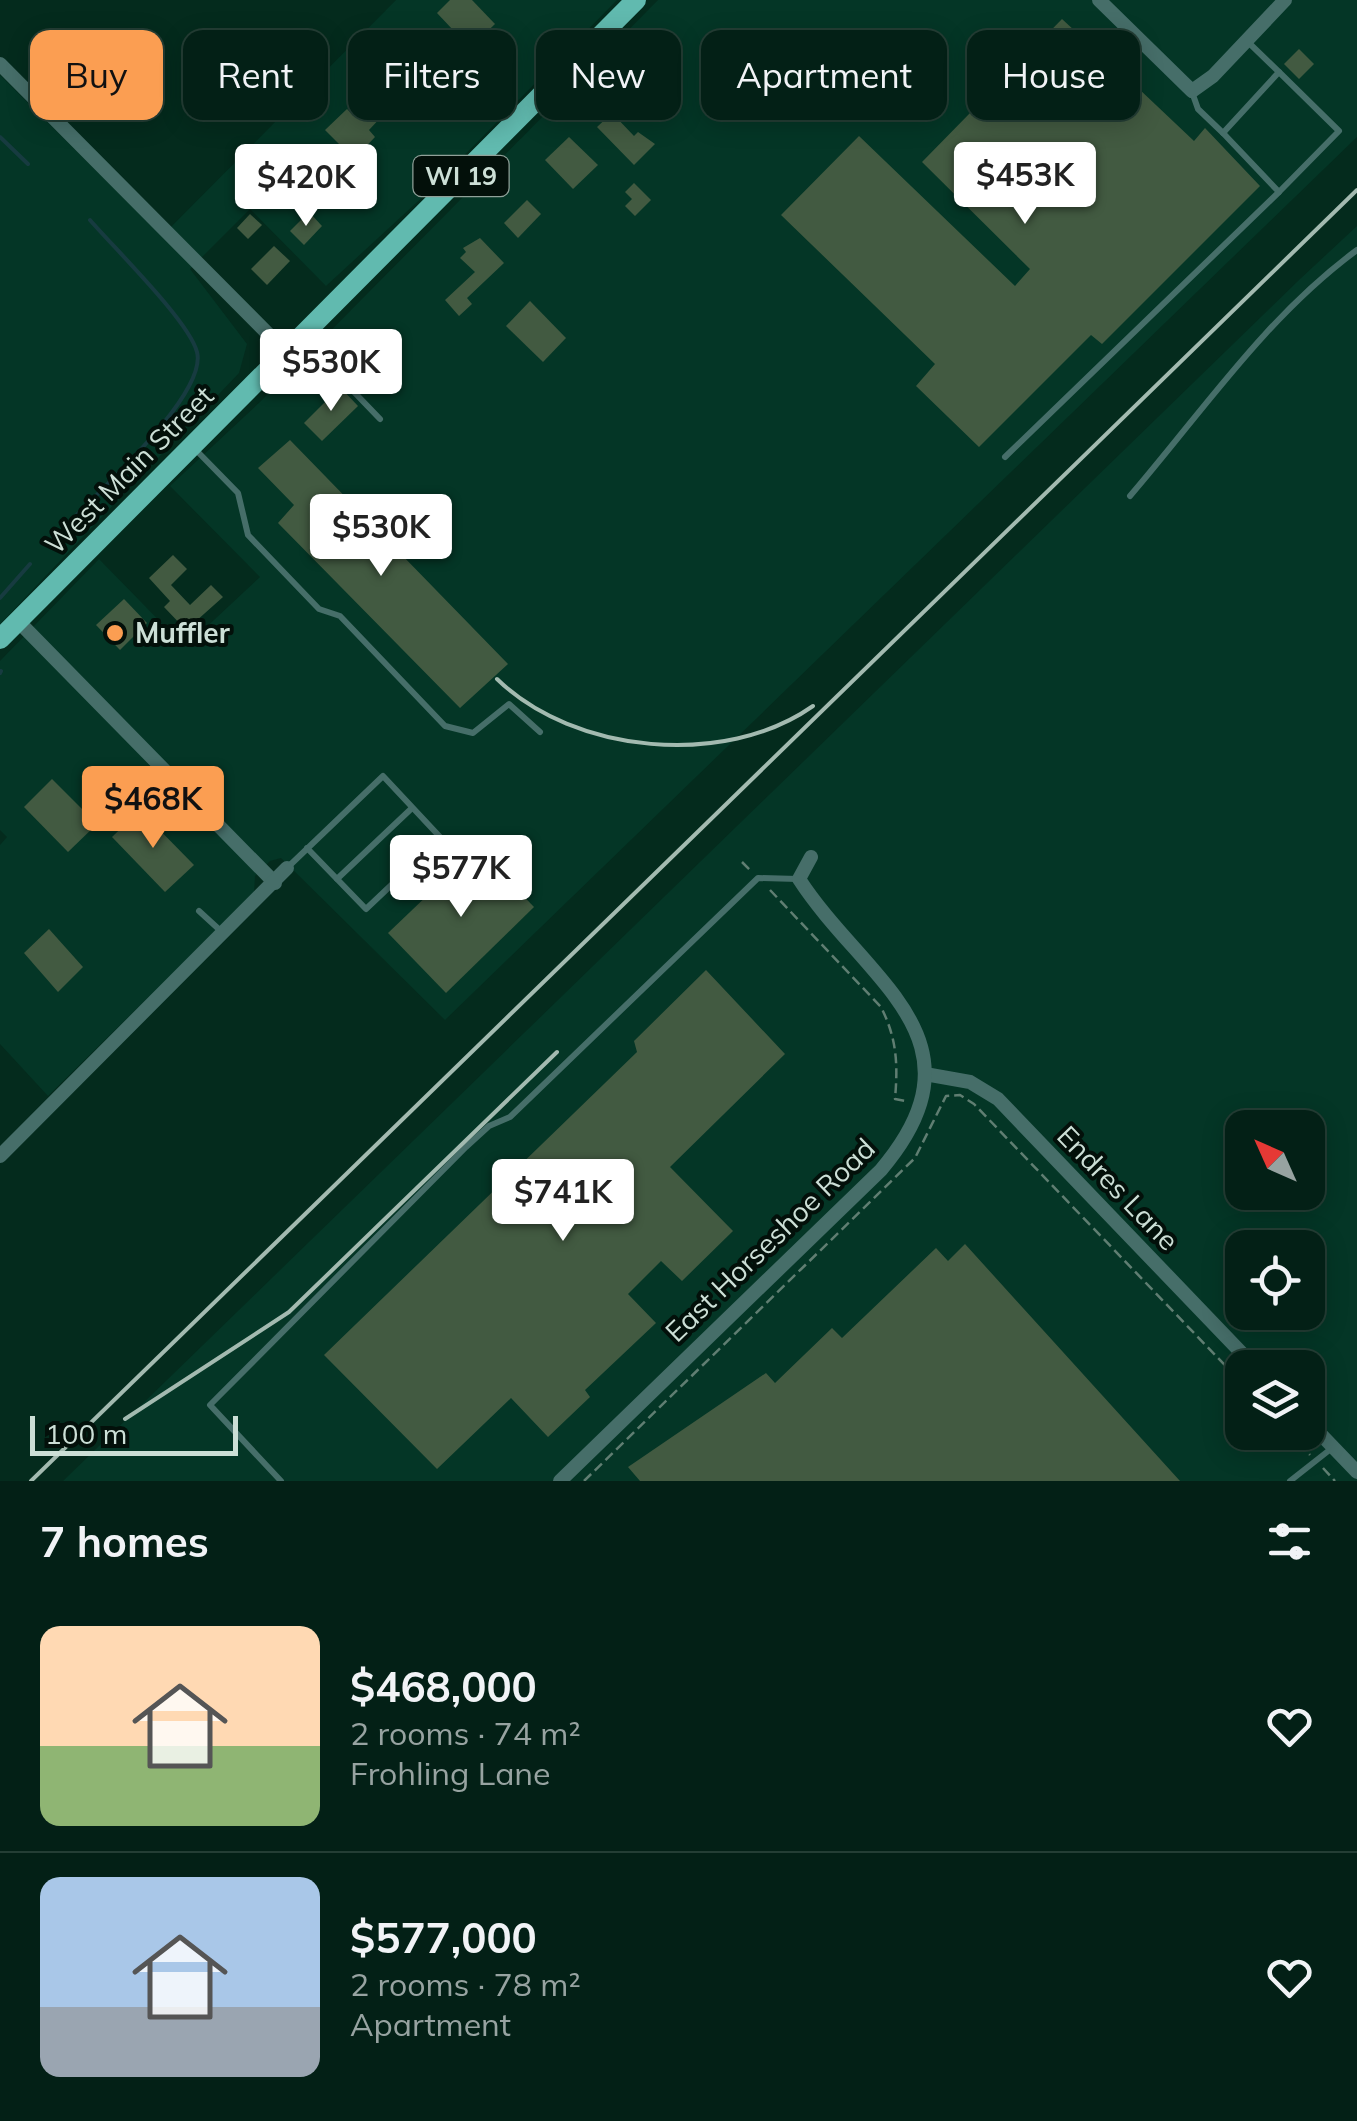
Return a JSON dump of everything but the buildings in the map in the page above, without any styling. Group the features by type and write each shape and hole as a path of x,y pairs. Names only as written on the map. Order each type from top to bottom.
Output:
{"main road":[{"name":"West Main Street","path":"0,639 636,0"}],"street":[{"path":"1099,0 1192,90 1213,76 1285,0"},
{"path":"0,64 294,344"},
{"path":"18,621 276,883"},
{"path":"799,879 812,857"},
{"path":"0,1156 287,868"},
{"name":"East Horseshoe Road","path":"560,1481 880,1170 901,1146 920,1104 926,1074 910,1014 889,986 825,920 799,879"},
{"name":"Endres Lane","path":"926,1074 970,1082 998,1100 1239,1350"},
{"path":"1325,1439 1357,1472"}],"lane":[{"path":"1006,457 1339,131 1247,42"},
{"path":"1222,132 1279,72"},
{"path":"1192,90 1198,109 1279,192"},
{"path":"1130,496 1267,328 1319,278 1357,250"},
{"path":"294,344 380,419"},
{"path":"192,446 238,493 248,536 319,609 340,616 445,726 474,733 509,704 540,732"},
{"path":"142,795 170,776"},
{"path":"287,868 307,848 383,776 441,838 366,909 307,848"},
{"path":"337,879 412,808"},
{"path":"281,1481 210,1405 378,1231 489,1126 510,1117 758,878 799,879"},
{"path":"199,911 224,934"},
{"path":"1290,1481 1333,1448"}],"path":[{"path":"742,862 881,1007 893,1031 898,1060 895,1098 920,1104"},
{"path":"584,1481 915,1158 946,1096 960,1096 974,1104 1225,1365"}],"shaded area":[{"path":"396,0 617,0 587,30 536,30 536,82 516,103 516,30 366,30"},
{"path":"658,0 1357,0 1357,137 445,1020 281,858 270,861 255,876 254,893 48,1096 0,1044 0,845 7,837 0,830 0,661 99,559 185,647 260,577 170,486 261,401 539,120 681,120 681,30 628,30"},
{"path":"348,48 348,120 499,120 326,286 250,209 190,269 247,344 239,373 0,624 0,75 30,105 30,120 45,120 162,236 277,120 328,120 328,69"},
{"path":"1357,226 1357,1481 63,1481 1299,280"}],"waterway":[{"path":"0,137 28,164"},
{"path":"69,523 169,417 196,370 197,352 180,322 90,220"},
{"path":"0,598 30,564"}],"railway":[{"path":"31,1481 1357,190"},
{"path":"497,679 529,704 566,724 608,737 651,744 695,744 737,738 777,726 813,706"},
{"path":"125,1419 289,1312 557,1052"}],"place":[{"name":"Muffler","path":"115,633"}]}
